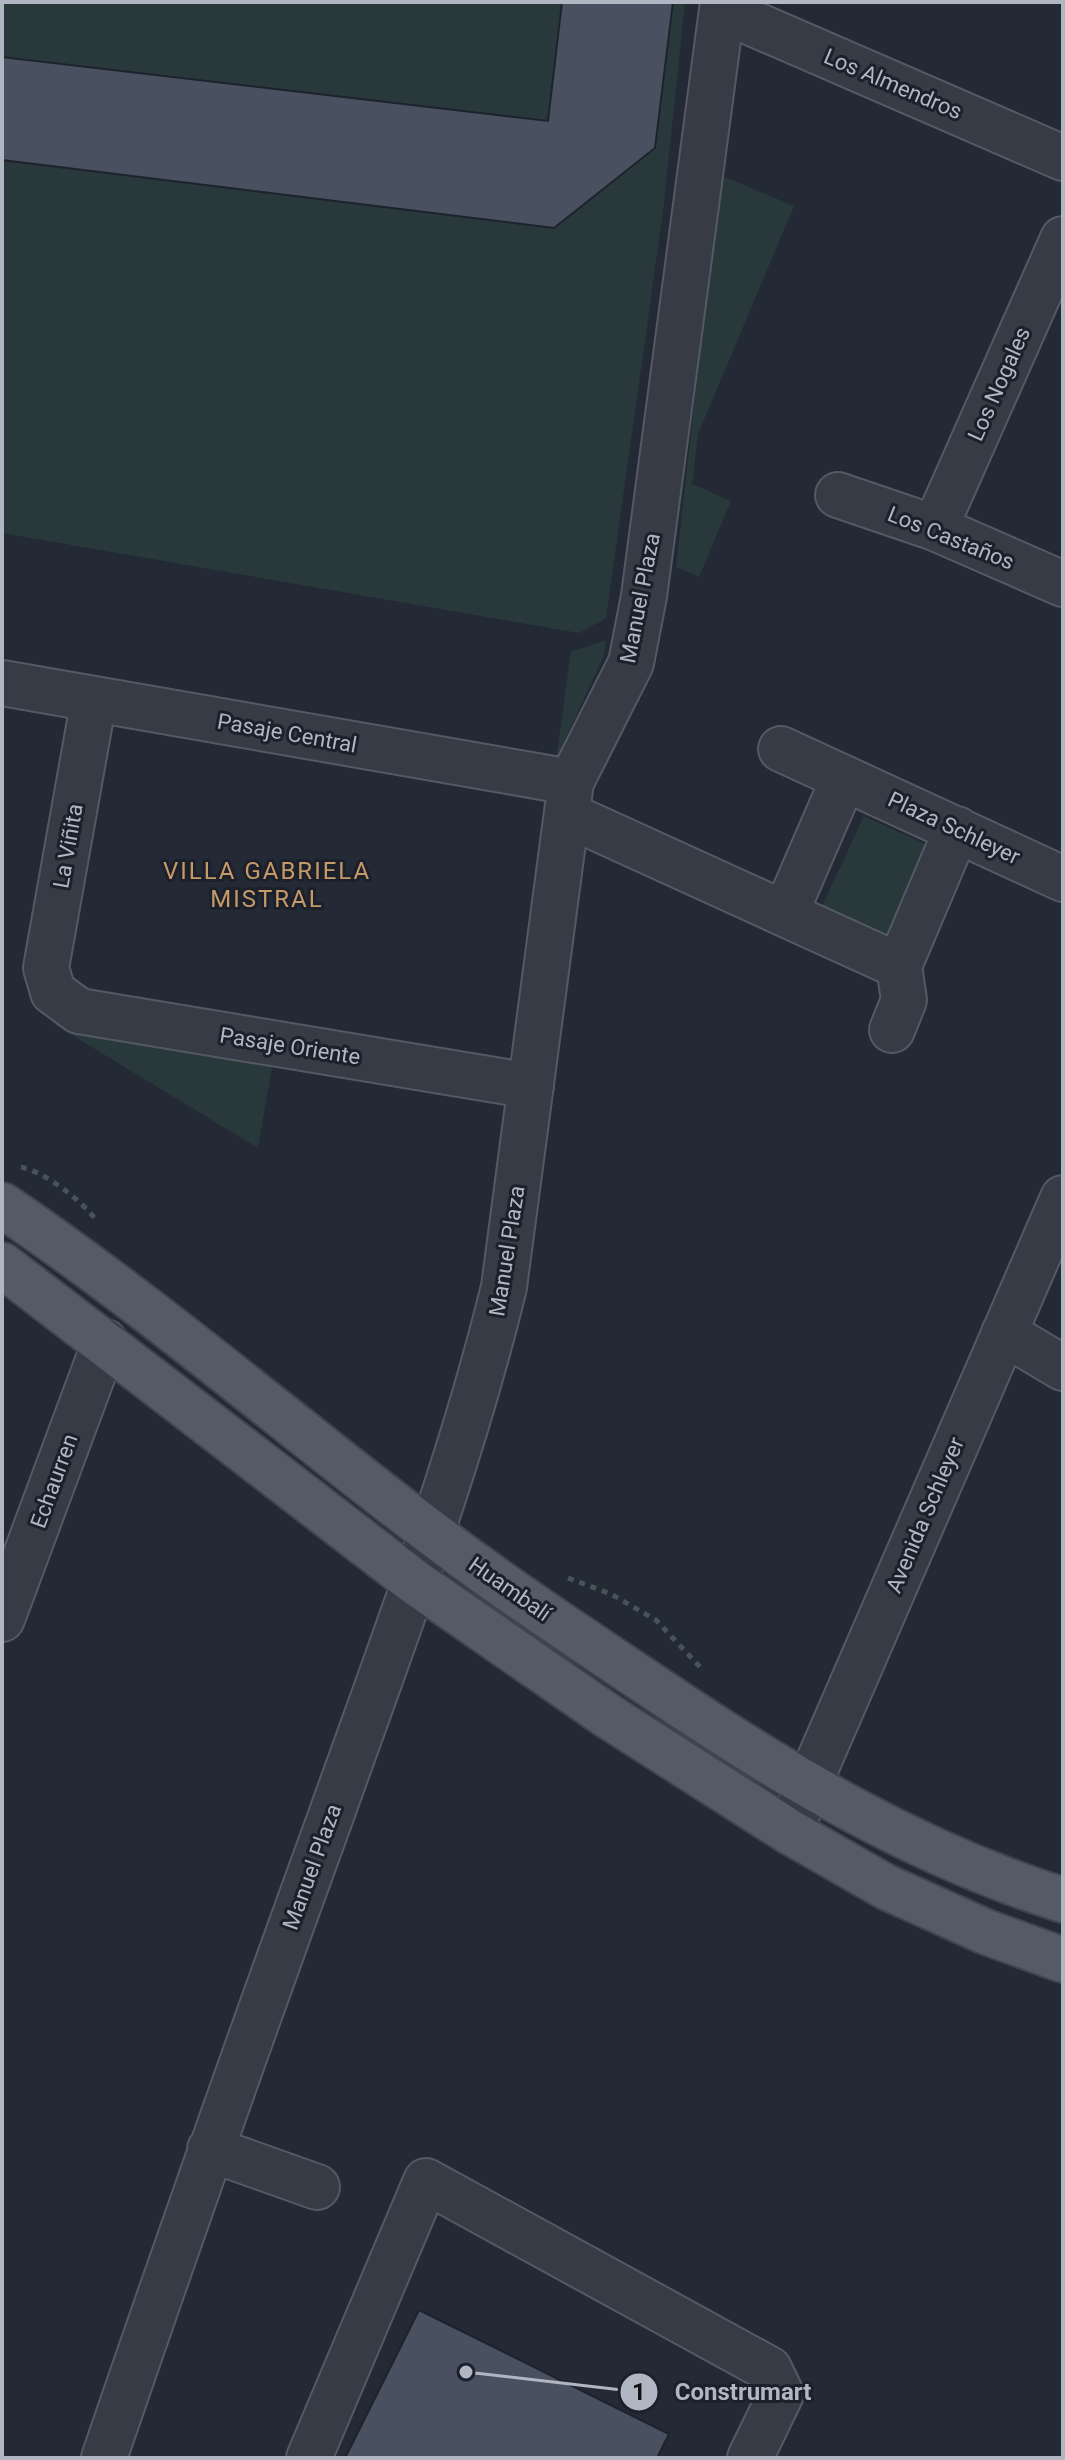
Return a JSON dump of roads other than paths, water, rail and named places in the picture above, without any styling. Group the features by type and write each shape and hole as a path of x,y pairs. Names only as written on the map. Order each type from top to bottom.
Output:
{"main road":[{"name":"Huambalí","path":"7,1185 99,1274 432,1533 566,1629 808,1786 938,1852 1063,1900"},
{"path":"2,1265 416,1583 596,1708 790,1832 862,1874 935,1911 1063,1960"}],"street":[{"name":"Los Almendros","path":"723,6 1063,158"},
{"name":"Manuel Plaza","path":"119,2454 210,2149 416,1583 484,1368 504,1287 570,798 631,663 644,596 723,6"},
{"name":"Los Nogales","path":"935,528 1063,239"},
{"name":"Los Castaños","path":"838,495 935,528 1063,584"},
{"name":"Pasaje Central","path":"2,683 94,699 570,798 785,914 899,966"},
{"name":"La Viñita","path":"53,992 46,968 94,699"},
{"name":"Plaza Schleyer","path":"781,749 1063,879"},
{"path":"785,914 844,778"},
{"path":"892,1030 904,1000 899,966 957,829"},
{"name":"Pasaje Oriente","path":"53,992 79,1011 531,1086"},
{"name":"Avenida Schleyer","path":"790,1832 1063,1198"},
{"path":"1004,1333 1063,1368"},
{"name":"Echaurren","path":"2,1619 105,1342"},
{"path":"210,2149 317,2187"},
{"path":"309,2458 426,2181 769,2369 781,2394 750,2458"}],"place":[{"name":"Construmart","path":"466,2372"}],"district":[{"name":"VILLA GABRIELA MISTRAL","path":"267,885"}]}
